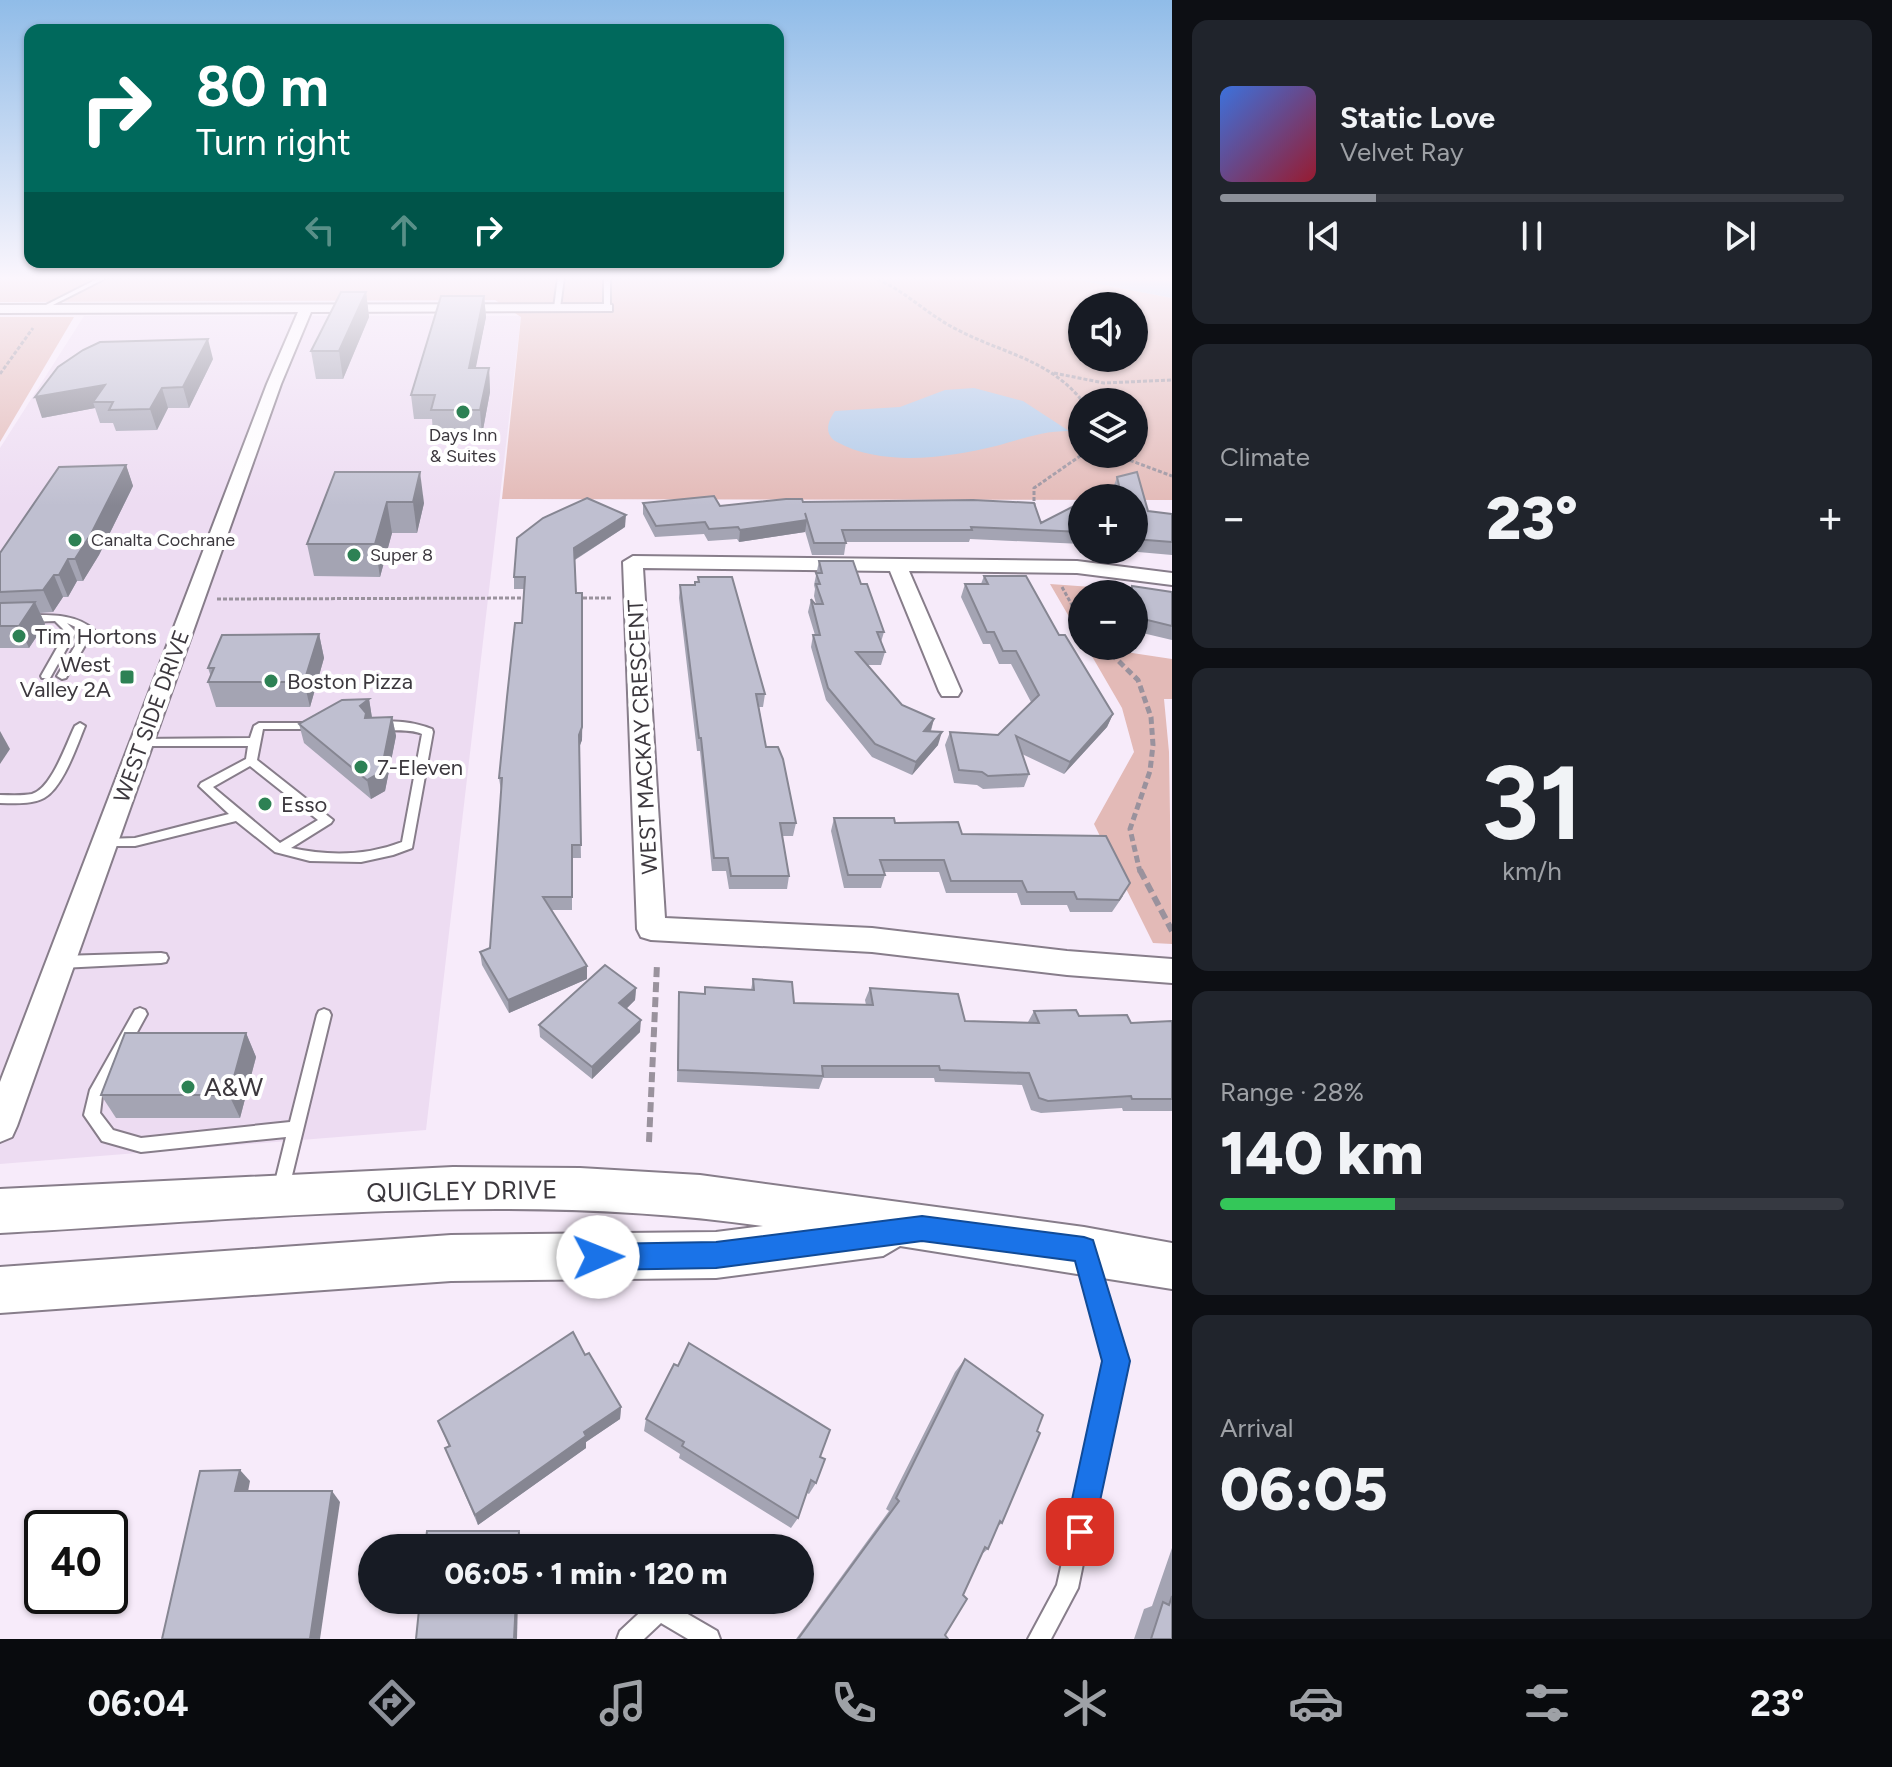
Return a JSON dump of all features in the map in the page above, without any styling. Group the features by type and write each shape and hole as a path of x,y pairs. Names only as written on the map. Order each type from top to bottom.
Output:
{"street":[{"name":"WEST SIDE DRIVE","path":"0,1126 285,353"},
{"name":"WEST MACKAY CRESCENT","path":"1172,579 1077,567 633,562 651,929 872,940 1128,970 1172,971"},
{"path":"897,565 950,691"},
{"name":"QUIGLEY DRIVE","path":"0,1211 453,1188 580,1189 700,1196 1084,1250 1172,1266"},
{"name":"QUIGLEY DRIVE","path":"0,1290 451,1258 716,1255 922,1229"}],"lane":[{"path":"0,620 58,620 81,623 89,630 62,676"},
{"path":"46,676 71,632 58,620"},
{"path":"0,799 43,794 80,726"},
{"path":"251,761 259,726 317,726"},
{"path":"251,761 205,786 279,849 306,858 387,855 408,845 428,732 415,726 371,726"},
{"path":"141,742 254,742"},
{"path":"251,761 327,820 279,849"},
{"path":"265,789 278,782"},
{"path":"286,807 300,799"},
{"path":"105,843 135,842 234,813 244,801"},
{"path":"252,827 265,819"},
{"path":"61,962 161,958"},
{"path":"140,1014 95,1095 92,1115 108,1136 141,1145 295,1129"},
{"path":"280,1197 324,1015"},
{"path":"1039,1639 1067,1588 1116,1361 1084,1250"},
{"path":"628,1639 659,1610 709,1639"}],"path":[{"path":"0,374 15,353"},
{"path":"1011,353 1052,372 1104,383 1172,380"},
{"path":"1052,372 1069,388"},
{"path":"1037,516 1033,502 1034,488 1068,464"},
{"path":"1148,467 1172,476"},
{"path":"1059,578 1068,596"},
{"path":"217,599 540,598"},
{"path":"571,598 612,598"},
{"path":"1117,660 1137,679 1148,702 1151,726 1151,765 1130,825 1130,835 1136,858 1172,931"},
{"path":"649,1142 657,964"}],"shaded area":[{"path":"0,353 52,353 0,442"},
{"path":"60,353 517,353 426,1130 0,1164 0,448"},
{"path":"517,353 1068,353 1068,372 1148,372 1148,353 1172,353 1172,500 1148,500 1148,484 1068,484 1068,500 502,499"},
{"path":"1050,584 1068,585 1068,615"},
{"path":"1148,655 1172,659 1172,699 1164,699 1169,752 1172,944 1153,943 1094,824 1134,752 1122,708 1094,660 1148,660"}],"water":[{"path":"974,388 1023,401 1068,431 1041,434 957,454 915,458 874,455 855,450 837,442 828,431 835,411 900,407 945,390"}],"building":[{"path":"78,353 200,353 183,387 162,388 150,409 109,410 113,402 93,402 105,385 35,397 58,367"},
{"path":"424,353 472,353 469,368 489,368 480,410 431,410 435,395 411,395"},
{"path":"126,465 75,559 68,559 59,575 54,575 43,590 0,592 0,553 59,467"},
{"path":"335,472 420,472 413,502 387,502 375,544 307,544"},
{"path":"1137,472 1140,484 1119,484 1117,477"},
{"path":"714,496 720,506 786,499 802,499 803,502 973,500 1034,503 1041,523 1068,509 1068,531 971,527 972,530 842,530 846,543 814,543 805,513 807,520 740,530 738,527 709,529 705,522 656,526 643,503"},
{"path":"587,498 626,515 574,548 576,593 582,593 582,727 579,735 581,845 572,845 572,897 543,897 587,966 508,1000 480,952 490,948 502,778 499,778 515,623 522,623 525,577 514,577 517,538 543,518"},
{"path":"1148,511 1172,514 1172,542 1148,540"},
{"path":"819,561 853,561 861,584 867,584 884,632 877,632 885,652 856,652 902,705 934,719 924,731 942,732 916,762 875,744 828,688 813,635 820,635 811,599 815,604 823,604 816,584 820,584 816,573 822,573"},
{"path":"984,576 1026,576 1059,635 1065,635 1068,640 1068,660 1080,660 1113,714 1070,762 1016,736 1029,774 988,776 982,772 959,770 950,732 998,735 1039,695 1016,651 1003,651 994,632 987,632 965,584 988,584"},
{"path":"698,577 732,577 765,694 756,694 766,747 778,747 783,759 796,823 780,823 789,876 731,876 728,858 714,858 680,585 695,585 699,582"},
{"path":"1148,588 1172,592 1172,626 1148,620"},
{"path":"35,602 19,626 0,626 0,603"},
{"path":"319,634 304,682 208,682 214,668 208,668 222,635"},
{"name":"7-Eleven","path":"369,699 360,706 366,713 365,718 392,717 381,772 367,780 299,724 342,700"},
{"path":"834,818 894,818 895,823 958,822 962,834 1106,836 1130,883 1119,900 1077,899 1074,892 1027,892 1022,881 951,881 944,860 880,860 885,875 848,875"},
{"path":"605,965 636,988 619,1003 641,1020 592,1067 539,1025"},
{"path":"753,979 792,982 794,1003 873,1005 870,988 958,994 965,1021 1039,1023 1034,1011 1076,1010 1079,1016 1127,1015 1131,1023 1172,1021 1172,1099 1132,1099 1131,1096 1048,1101 1039,1098 1029,1073 940,1070 939,1066 822,1066 823,1076 678,1070 679,992 705,994 705,987 754,990"},
{"path":"125,1033 246,1033 229,1095 101,1095"},
{"path":"573,1332 621,1407 584,1432 586,1436 475,1515 445,1448 450,1446 438,1421"},
{"path":"689,1343 830,1430 820,1457 825,1459 816,1483 811,1480 798,1518 682,1446 684,1442 646,1419 674,1364 678,1366"},
{"path":"965,1359 1043,1415 1037,1431 1040,1433 1002,1523 1000,1521 988,1549 985,1547 963,1595 967,1599 945,1635 948,1639 798,1639 899,1501 896,1498"},
{"path":"240,1470 235,1491 332,1491 310,1639 162,1639 200,1471"},
{"path":"427,1531 519,1531 519,1534 427,1534"},
{"path":"1172,1596 1172,1639 1151,1639 1163,1602 1169,1605"},
{"path":"419,1614 515,1614 514,1639 416,1639"}],"place":[{"name":"Days Inn & Suites","path":"463,412"},
{"name":"Canalta Cochrane","path":"75,540"},
{"name":"Super 8","path":"354,555"},
{"name":"Tim Hortons","path":"19,636"},
{"name":"West Valley 2A","path":"127,677"},
{"name":"Boston Pizza","path":"271,681"},
{"name":"7-Eleven","path":"361,767"},
{"name":"Esso","path":"265,804"},
{"name":"A&W","path":"188,1087"}],"route":[{"path":"598,1257 716,1255 922,1229 1084,1250 1116,1361 1080,1532"}]}
